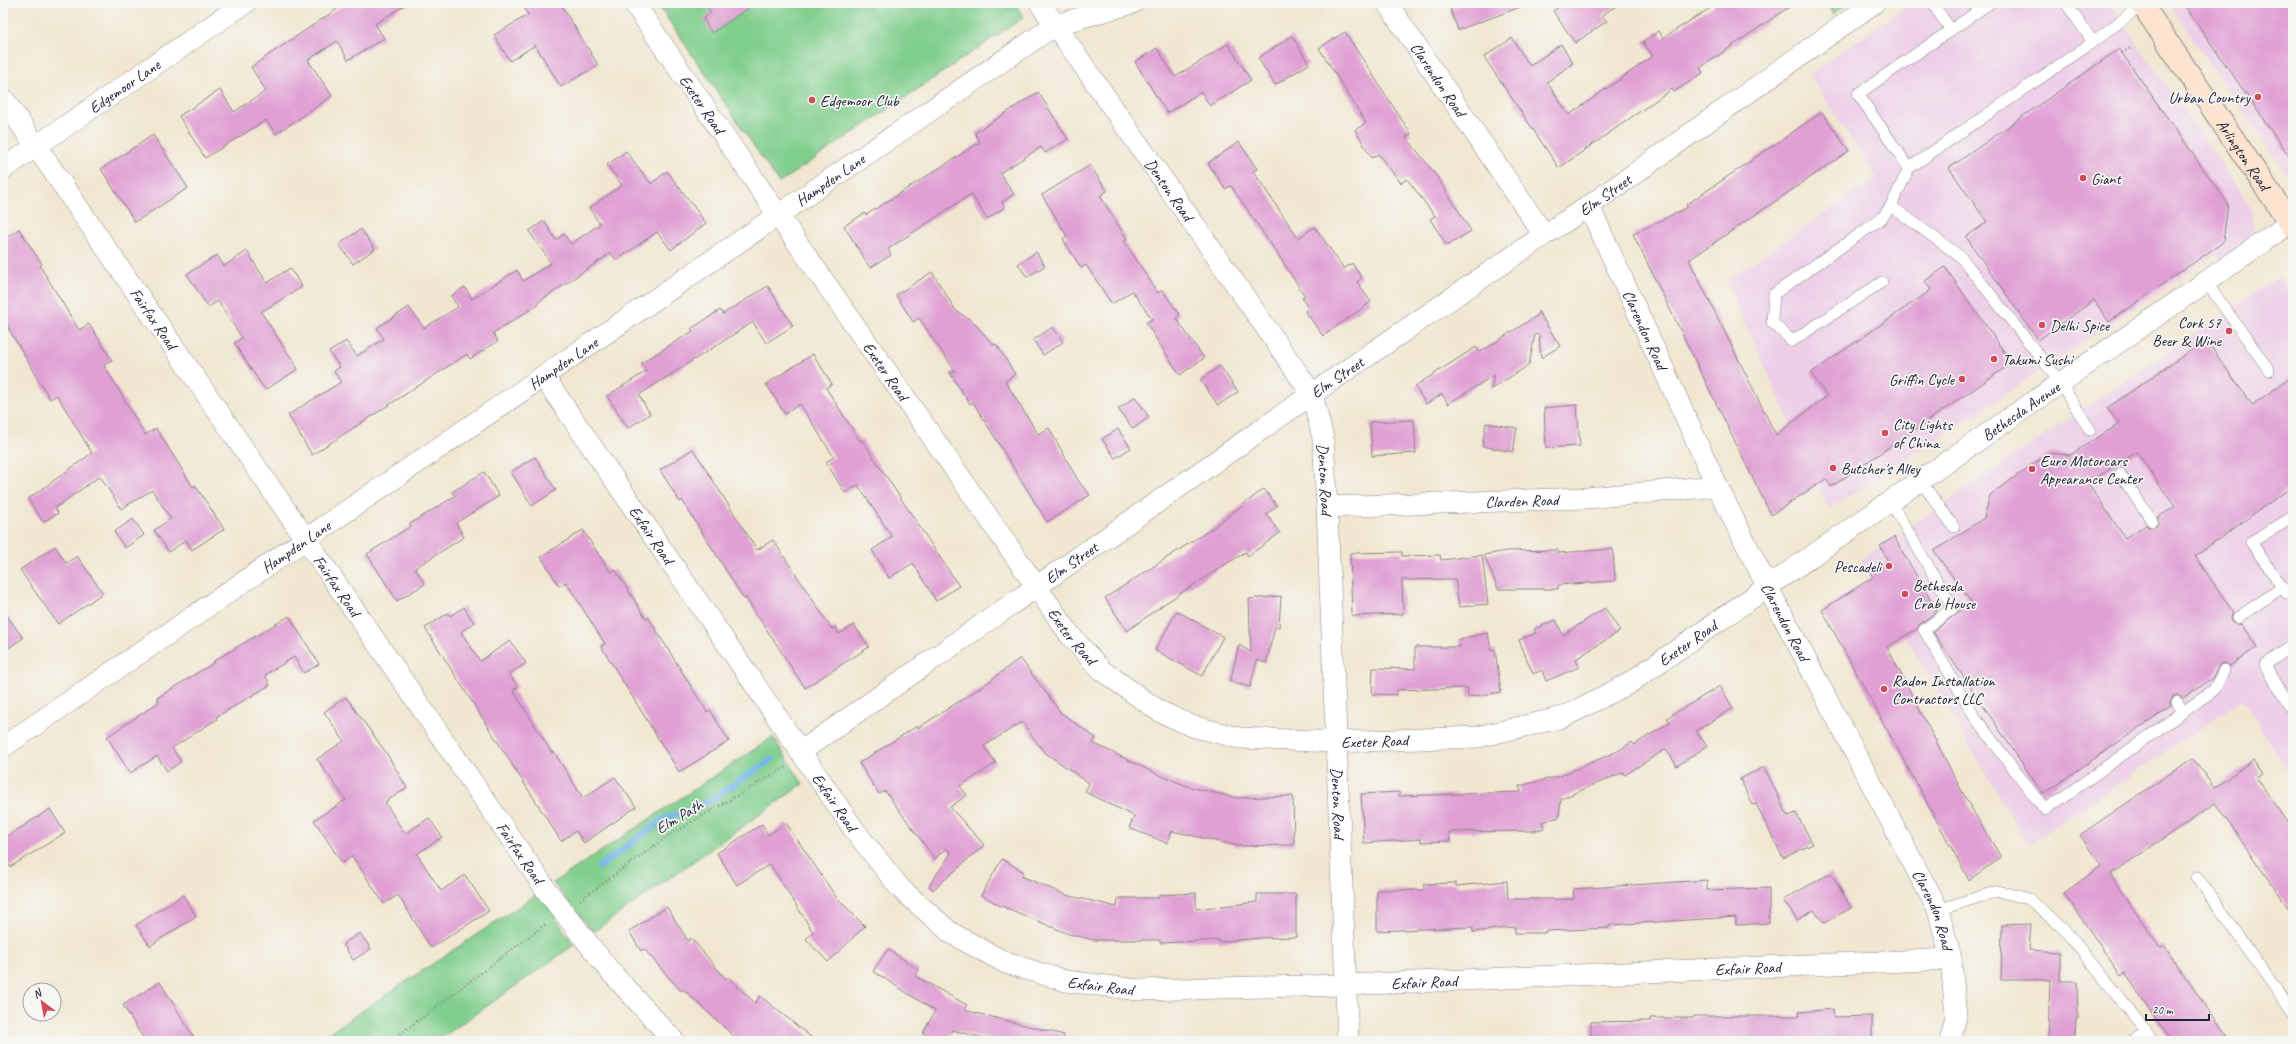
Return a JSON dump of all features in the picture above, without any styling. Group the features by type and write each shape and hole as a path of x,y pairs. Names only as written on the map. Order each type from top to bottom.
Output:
{"main road":[{"name":"Arlington Road","path":"2141,4 2292,224"}],"street":[{"name":"Edgemoor Lane","path":"3,169 245,3"},
{"name":"Exeter Road","path":"634,3 778,215 1035,587 1070,635 1101,670 1159,711 1192,726 1239,738 1336,742 1478,737 1563,717 1628,684 1767,586"},
{"name":"Denton Road","path":"1040,3 1312,394 1323,438 1327,507 1344,985 1348,1041"},
{"name":"Hampden Lane","path":"3,746 544,377 1055,25 1133,3"},
{"name":"Clarendon Road","path":"1388,3 1544,234"},
{"name":"Elm Street","path":"800,752 1312,394 1544,234 1589,206 1874,3"},
{"name":"Fairfax Road","path":"3,98 548,891 610,971 674,1041"},
{"name":"Clarendon Road","path":"1589,206 1717,486 1767,586 1938,910 1952,959 1956,1017 1950,1041"},
{"name":"Bethesda Avenue","path":"1767,586 2060,382 2292,224"},
{"name":"Exfair Road","path":"544,377 800,752 855,830 900,888 951,934 1006,963 1066,981 1138,990 1344,985 1952,959"},
{"name":"Clarden Road","path":"1327,507 1587,498 1717,486"}],"lane":[{"path":"1935,3 1935,7 1951,30"},
{"path":"1909,168 1858,94 1990,3"},
{"path":"2066,3 2093,42"},
{"path":"1882,282 1792,341 1772,322 1774,294 1881,218 1891,206 1909,168 2093,42 2141,4"},
{"path":"1891,206 1961,257 2060,382 2090,430"},
{"path":"2206,282 2269,370"},
{"path":"2120,474 2152,521"},
{"path":"1920,480 1954,527"},
{"path":"1890,501 1953,608 1924,630 1976,720 2046,810 2214,690 2224,670"},
{"path":"2237,618 2288,588 2251,542 2293,517"},
{"path":"2293,645 2264,665 2293,712"},
{"path":"2177,702 2183,712"},
{"path":"2197,877 2293,1013"},
{"path":"1938,910 1998,891 2029,899 2064,929 2153,1041"},
{"path":"2131,1041 2146,1031"}],"path":[{"path":"2122,53 2132,47"},
{"name":"Elm Path","path":"578,901 668,836 790,764 800,752"},
{"path":"391,1041 553,919"}],"shaded area":[{"path":"1910,3 2109,3 2247,201 2252,211 2254,226 2250,235 2239,247 2222,260 2217,253 1998,399 1829,509 1726,281 1877,178 1809,75"},
{"path":"2168,3 2293,3 2293,183 2292,182"},
{"path":"2279,277 2293,297 2293,780 2243,699 2028,845 1860,560"}],"green space":[{"name":"Edgemoor Club","path":"657,3 1014,3 1024,17 779,183"},
{"path":"1826,3 1848,3 1833,14"},
{"path":"773,737 803,784 593,932 553,883"},
{"path":"539,893 574,945 437,1041 317,1041"}],"building":[{"path":"346,3 408,3 375,24 384,38 348,60 337,41 308,60 332,96 276,134 266,120 205,158 179,116 220,90 234,112 266,91 251,67"},
{"path":"522,3 560,3 598,65 561,87 535,45 510,61 494,35 528,15"},
{"path":"705,3 756,3 712,33 703,19 711,13"},
{"path":"1464,3 1526,3 1526,5 1458,30 1450,9"},
{"path":"1565,3 1621,3 1602,15 1607,21 1575,43 1553,11"},
{"path":"1718,3 1795,3 1700,68 1703,73 1674,92 1672,89 1559,168 1484,57 1512,38 1530,66 1561,44 1573,63 1547,82 1569,115 1653,56 1643,42 1659,31 1663,38"},
{"path":"2183,3 2293,3 2293,162"},
{"path":"1345,32 1411,134 1406,137 1436,175 1471,231 1447,246 1430,219 1435,216 1407,179 1401,183 1378,154 1372,158 1355,130 1366,123 1319,48"},
{"path":"1292,36 1309,64 1275,85 1258,58"},
{"path":"1228,44 1251,80 1210,106 1201,92 1167,113 1135,62 1157,48 1175,77"},
{"name":"Giant","path":"2119,49 2228,204 2223,242 2109,322 2094,300 2038,340 1966,237 1987,222 1949,168"},
{"path":"1038,92 1068,139 1045,153 1041,147 1000,173 1014,194 1002,202 1005,207 987,219 971,194 888,249 891,255 870,268 844,226 865,213 866,215 980,142 975,133"},
{"path":"1822,112 1849,151 1689,260 1776,435 1827,396 1811,373 1931,290 1925,281 1945,267 2012,363 1831,487 1826,479 1771,515 1633,234 1688,207 1686,205"},
{"path":"153,135 188,188 135,222 101,169"},
{"path":"1239,142 1257,169 1253,171 1298,238 1315,227 1344,269 1352,263 1362,278 1357,282 1371,302 1323,336 1305,311 1308,308 1302,298 1305,296 1277,253 1231,186 1225,189 1208,163"},
{"path":"626,151 651,184 667,171 706,223 671,250 657,232 616,260 611,253 537,303 538,305 493,333 498,341 470,359 467,354 312,455 288,415 341,382 334,371 340,367 329,352 346,341 357,356 384,339 377,328 409,307 424,328 458,307 451,296 465,287 472,299 517,270 523,281 551,263 529,231 544,221 556,240 564,234 571,244 600,224 589,208 622,185 607,165"},
{"path":"1090,165 1107,191 1100,196 1127,239 1124,241 1158,293 1162,290 1180,315 1176,318 1204,358 1180,375 1146,323 1152,319 1132,291 1112,304 1086,265 1081,268 1063,239 1067,236 1042,195"},
{"path":"19,229 42,264 40,266 79,330 89,324 112,360 104,365 145,435 156,428 193,487 195,485 224,529 192,550 186,540 169,552 154,530 171,519 152,490 121,509 100,476 55,508 58,513 43,522 28,499 92,453 57,395 50,399 3,319 3,240"},
{"path":"361,229 375,249 353,264 339,244"},
{"path":"247,251 267,283 290,268 302,287 261,312 298,369 265,390 234,343 242,338 218,301 208,307 187,274 217,255 224,266"},
{"path":"1036,252 1045,266 1027,277 1018,264"},
{"path":"932,272 956,311 971,320 994,345 996,344 1015,374 1005,381 1038,434 1049,428 1079,482 1090,495 1047,522 973,402 970,404 950,373 955,371 919,318 913,322 896,295"},
{"path":"768,286 793,326 766,343 753,322 639,395 650,414 628,428 607,396 647,371 641,363 693,331 691,329 720,310 723,314"},
{"path":"1538,311 1560,346 1541,358 1539,335 1535,334 1529,365 1491,389 1494,375 1448,404 1442,394 1426,404 1415,386 1476,347 1480,352 1538,315"},
{"path":"1053,327 1063,342 1043,355 1033,340"},
{"path":"2206,340 2252,405 2293,376 2293,486 2195,556 2233,612 2230,618 2231,622 2237,625 2241,624 2257,647 2230,666 2224,663 2220,664 2212,678 2183,698 2177,695 2173,696 2170,702 2171,706 2043,794 1933,632 1971,602 1934,551 1984,518 1990,495 2049,453 2070,455 2119,424 2107,408","holes":["2137,452 2175,507 2158,517 2158,524 2156,527 2149,527 2146,525 2125,538 2088,483"]},
{"path":"813,354 832,384 826,388 860,441 862,440 959,586 936,601 913,563 889,578 872,550 892,537 858,485 845,493 826,462 834,457 800,404 785,414 766,384"},
{"path":"1220,366 1238,392 1218,405 1200,380"},
{"path":"1135,397 1149,417 1133,429 1118,409"},
{"path":"1577,405 1580,446 1546,448 1544,408"},
{"path":"1414,420 1416,453 1372,456 1370,422"},
{"path":"1486,423 1517,428 1513,452 1482,446"},
{"path":"1118,429 1131,448 1115,458 1102,439"},
{"path":"693,449 757,550 773,540 832,629 835,627 839,634 854,625 869,647 805,688 746,598 744,599 682,500 680,502 660,470"},
{"path":"535,457 556,490 532,506 511,472"},
{"path":"484,472 499,496 456,523 464,537 415,568 425,584 397,601 367,554 411,526 410,524 455,496 452,492"},
{"path":"1264,489 1277,506 1266,514 1280,533 1248,556 1245,552 1164,604 1127,631 1105,598 1208,531"},
{"path":"133,519 144,535 125,548 114,532"},
{"path":"583,530 610,572 615,569 646,619 648,617 707,712 710,710 729,741 679,772 601,646 605,644 566,582 559,586 541,557"},
{"path":"1894,537 1937,611 1920,624 1917,629 1887,647 1967,801 2001,857 1969,880 1822,610 1873,577 1870,572 1888,561 1880,546"},
{"path":"55,546 66,563 77,556 103,593 58,624 20,570"},
{"path":"1613,549 1615,581 1558,585 1558,589 1498,589 1484,555 1506,551 1558,550 1558,553"},
{"path":"1402,552 1402,556 1440,555 1441,560 1482,555 1488,604 1459,607 1455,579 1402,580 1403,614 1352,616 1350,553"},
{"path":"1281,596 1279,627 1275,627 1266,663 1257,660 1250,687 1230,682 1239,645 1251,652 1249,599"},
{"path":"464,607 474,623 461,632 480,661 510,641 526,663 509,674 518,687 513,690 552,753 554,752 583,798 615,777 636,807 584,843 576,831 561,841 425,628 448,613 450,616"},
{"path":"1605,608 1620,631 1576,659 1579,667 1546,681 1542,670 1533,674 1519,640 1536,633 1534,629 1556,620 1563,635"},
{"path":"3,610 23,638 3,652"},
{"path":"1177,611 1223,637 1202,676 1155,650"},
{"path":"289,616 319,664 304,673 294,657 265,675 270,685 216,717 217,719 172,748 181,762 167,771 157,756 130,773 107,737 159,702 157,698 215,662 214,661"},
{"path":"1488,633 1491,651 1495,649 1501,692 1468,697 1467,688 1397,690 1397,695 1372,694 1373,668 1415,669 1415,647 1460,647 1459,639"},
{"path":"1020,658 1061,713 1096,738 1093,743 1157,774 1190,787 1237,798 1293,796 1294,845 1238,846 1172,831 1167,843 1129,828 1134,816 1085,792 1089,783 1044,752 1022,722 984,746 996,763 960,786 967,795 950,807 984,845 933,890 929,886 951,853 946,848 935,859 885,791 879,794 859,763 917,726 918,728 983,686"},
{"path":"1720,686 1733,708 1696,731 1707,746 1677,766 1666,749 1625,775 1624,772 1561,799 1559,817 1542,822 1544,828 1533,831 1449,832 1450,841 1421,842 1421,839 1364,843 1361,794 1399,792 1399,796 1521,792 1519,786 1560,776 1618,751 1632,742 1634,745 1670,722 1667,718"},
{"path":"346,697 387,754 407,788 385,802 405,834 429,818 442,837 417,854 441,891 465,875 489,911 431,948 398,895 384,904 352,856 342,863 314,820 346,800 317,759 344,741 324,712"},
{"path":"2193,758 2214,788 2253,760 2262,774 2256,777 2293,831 2293,915 2215,803 2110,875 2160,948 2164,946 2230,1041 2171,1041 2125,973 2121,976 2064,893 2101,866 2080,835"},
{"path":"1764,767 1788,816 1796,813 1813,844 1783,858 1756,804 1753,805 1740,779"},
{"path":"50,809 65,833 10,867 3,856 3,839"},
{"path":"786,823 836,897 865,926 828,962 806,939 813,932 770,864 737,885 717,853 762,824 768,835"},
{"path":"1002,859 1024,872 1021,876 1066,895 1117,907 1118,898 1159,898 1159,895 1196,893 1196,909 1257,902 1257,894 1296,894 1296,937 1259,938 1219,942 1219,940 1160,943 1160,940 1094,940 1069,934 999,905 981,895"},
{"path":"1831,873 1851,908 1824,923 1814,910 1797,920 1783,900"},
{"path":"1707,880 1707,890 1769,888 1769,923 1736,925 1736,917 1609,925 1609,928 1545,931 1545,933 1515,933 1515,927 1473,932 1473,927 1377,931 1377,890 1424,890 1424,884 1456,883 1456,886 1507,881 1508,899 1574,899 1573,889"},
{"path":"183,895 196,916 150,946 136,925"},
{"path":"667,907 688,941 691,938 726,979 728,977 755,1003 760,996 816,1041 739,1041 683,989 681,991 644,949 641,951 629,931"},
{"path":"2031,924 2029,950 2060,952 2060,981 2077,981 2078,1019 2076,1019 2075,1041 2048,1041 2050,980 2001,980 2002,925"},
{"path":"360,933 371,949 353,960 343,944"},
{"path":"888,949 919,970 915,976 967,1005 964,1010 1064,1035 1064,1041 996,1041 952,1030 946,1041 937,1041 923,1033 935,1011 873,971"},
{"path":"160,982 196,1041 145,1041 123,1005"},
{"path":"1833,1009 1834,1017 1872,1016 1872,1039 1835,1041 1591,1041 1591,1022 1650,1021 1650,1018 1694,1018 1693,1016 1800,1016 1799,1012"}],"waterway":[{"path":"599,867 664,819 706,803 772,759"}],"place":[{"name":"Urban Country","path":"2258,97"},
{"name":"Edgemoor Club","path":"812,100"},
{"name":"Giant","path":"2083,178"},
{"name":"Delhi Spice","path":"2042,325"},
{"name":"Cork 57 Beer & Wine","path":"2229,331"},
{"name":"Takumi Sushi","path":"1994,359"},
{"name":"Griffin Cycle","path":"1962,379"},
{"name":"City Lights of China","path":"1885,433"},
{"name":"Butcher's Alley","path":"1833,468"},
{"name":"Euro Motorcars Appearance Center","path":"2032,469"},
{"name":"Pescadeli","path":"1889,566"},
{"name":"Bethesda Crab House","path":"1905,594"},
{"name":"Radon Installation Contractors LLC","path":"1884,689"}]}
